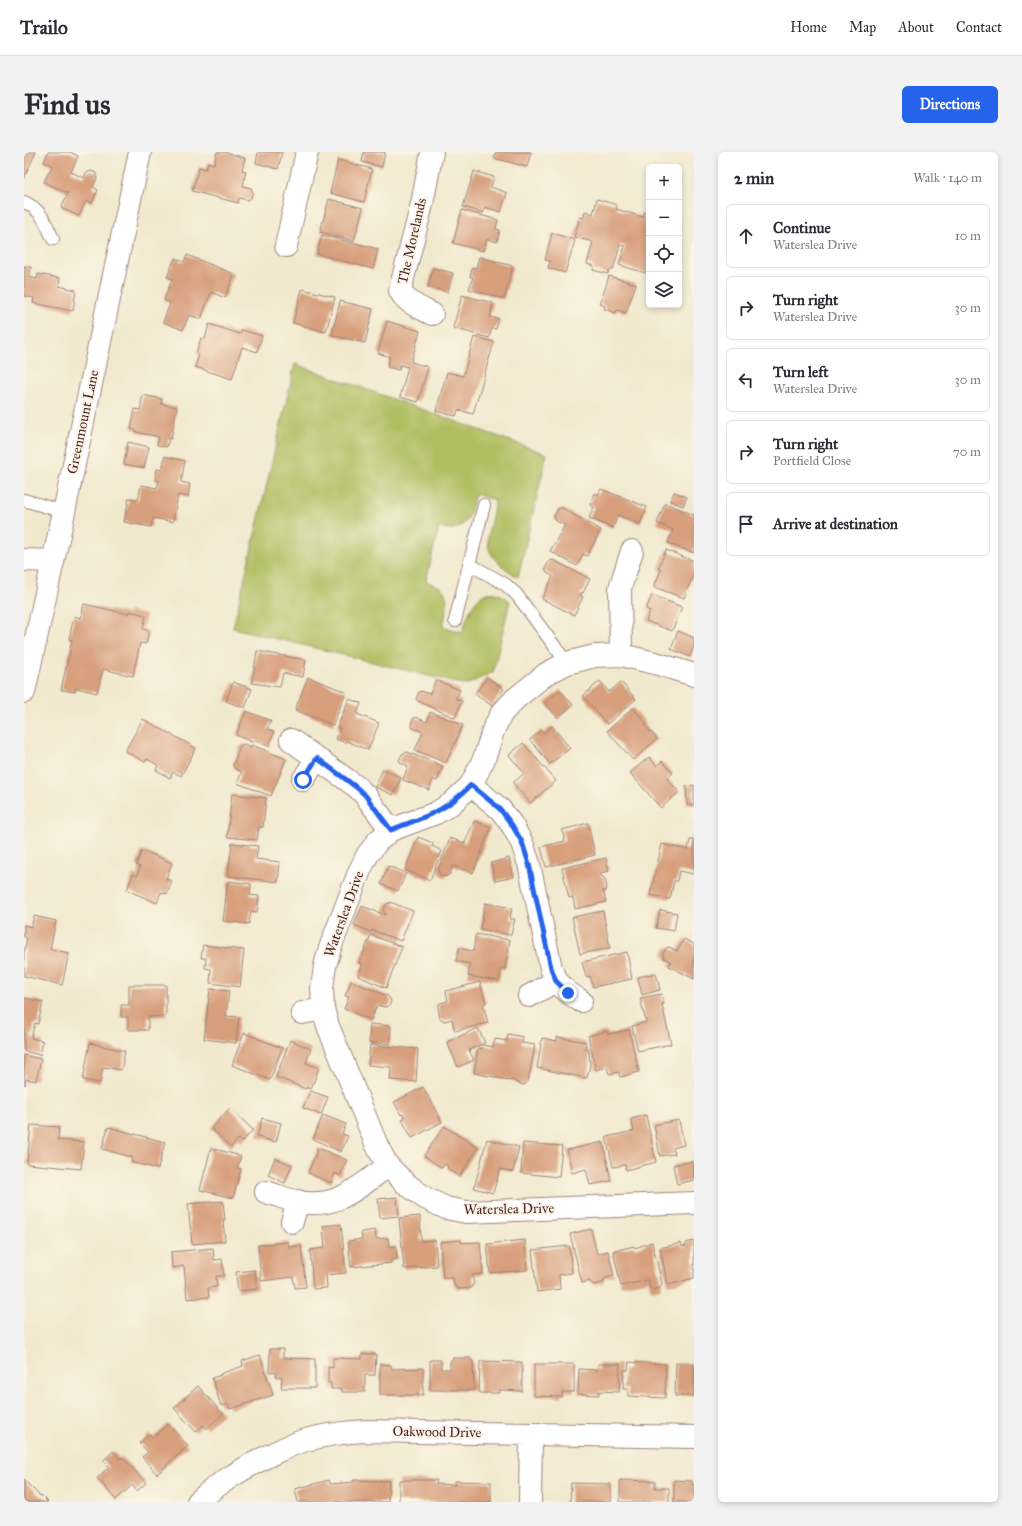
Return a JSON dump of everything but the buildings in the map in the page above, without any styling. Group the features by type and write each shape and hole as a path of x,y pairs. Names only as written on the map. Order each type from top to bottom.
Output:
{"street":[{"name":"Greenmount Lane","path":"24,692 54,561 140,152"},
{"path":"286,246 307,152"},
{"name":"The Morelands","path":"432,152 422,204 400,290 402,295 407,300 432,314"},
{"path":"621,655 612,587 632,551"},
{"path":"24,560 54,561"},
{"name":"Waterslea Drive","path":"694,675 655,663 621,655 595,656 567,663 546,674 515,699 502,714 494,728 478,773 471,785 451,804 436,813 391,830 378,841 368,854 354,884 330,948 325,966 322,988 313,1011 328,1026 378,1148 388,1166 405,1183 424,1198 446,1208 466,1212 694,1203"},
{"path":"291,740 365,795 391,830"},
{"path":"303,780 317,758"},
{"path":"471,785 500,809 522,842 529,864 551,968 556,981 568,993 581,1001"},
{"path":"529,996 556,981"},
{"path":"266,1192 298,1201 320,1203 335,1200 349,1194 388,1166"},
{"path":"292,1222 298,1201"},
{"name":"Oakwood Drive","path":"198,1502 214,1487 238,1472 281,1450 304,1441 344,1432 366,1431 694,1437"},
{"path":"530,1502 531,1434"}],"lane":[{"path":"24,202 36,209 43,217 53,240"},
{"path":"24,500 64,512"},
{"path":"455,620 484,505"},
{"path":"469,564 505,584 517,595 567,663"}],"green space":[{"path":"295,364 547,454 518,577 504,568 490,552 488,536 495,500 475,494 471,511 463,525 452,529 439,527 426,581 443,590 447,599 443,627 462,632 474,604 478,598 484,594 499,594 510,601 493,672 466,685 233,628"}],"route":[{"path":"303,780 317,758 345,778 365,795 391,830 436,813 451,804 471,785 500,809 522,842 529,864 551,968 556,981 568,993"}]}
